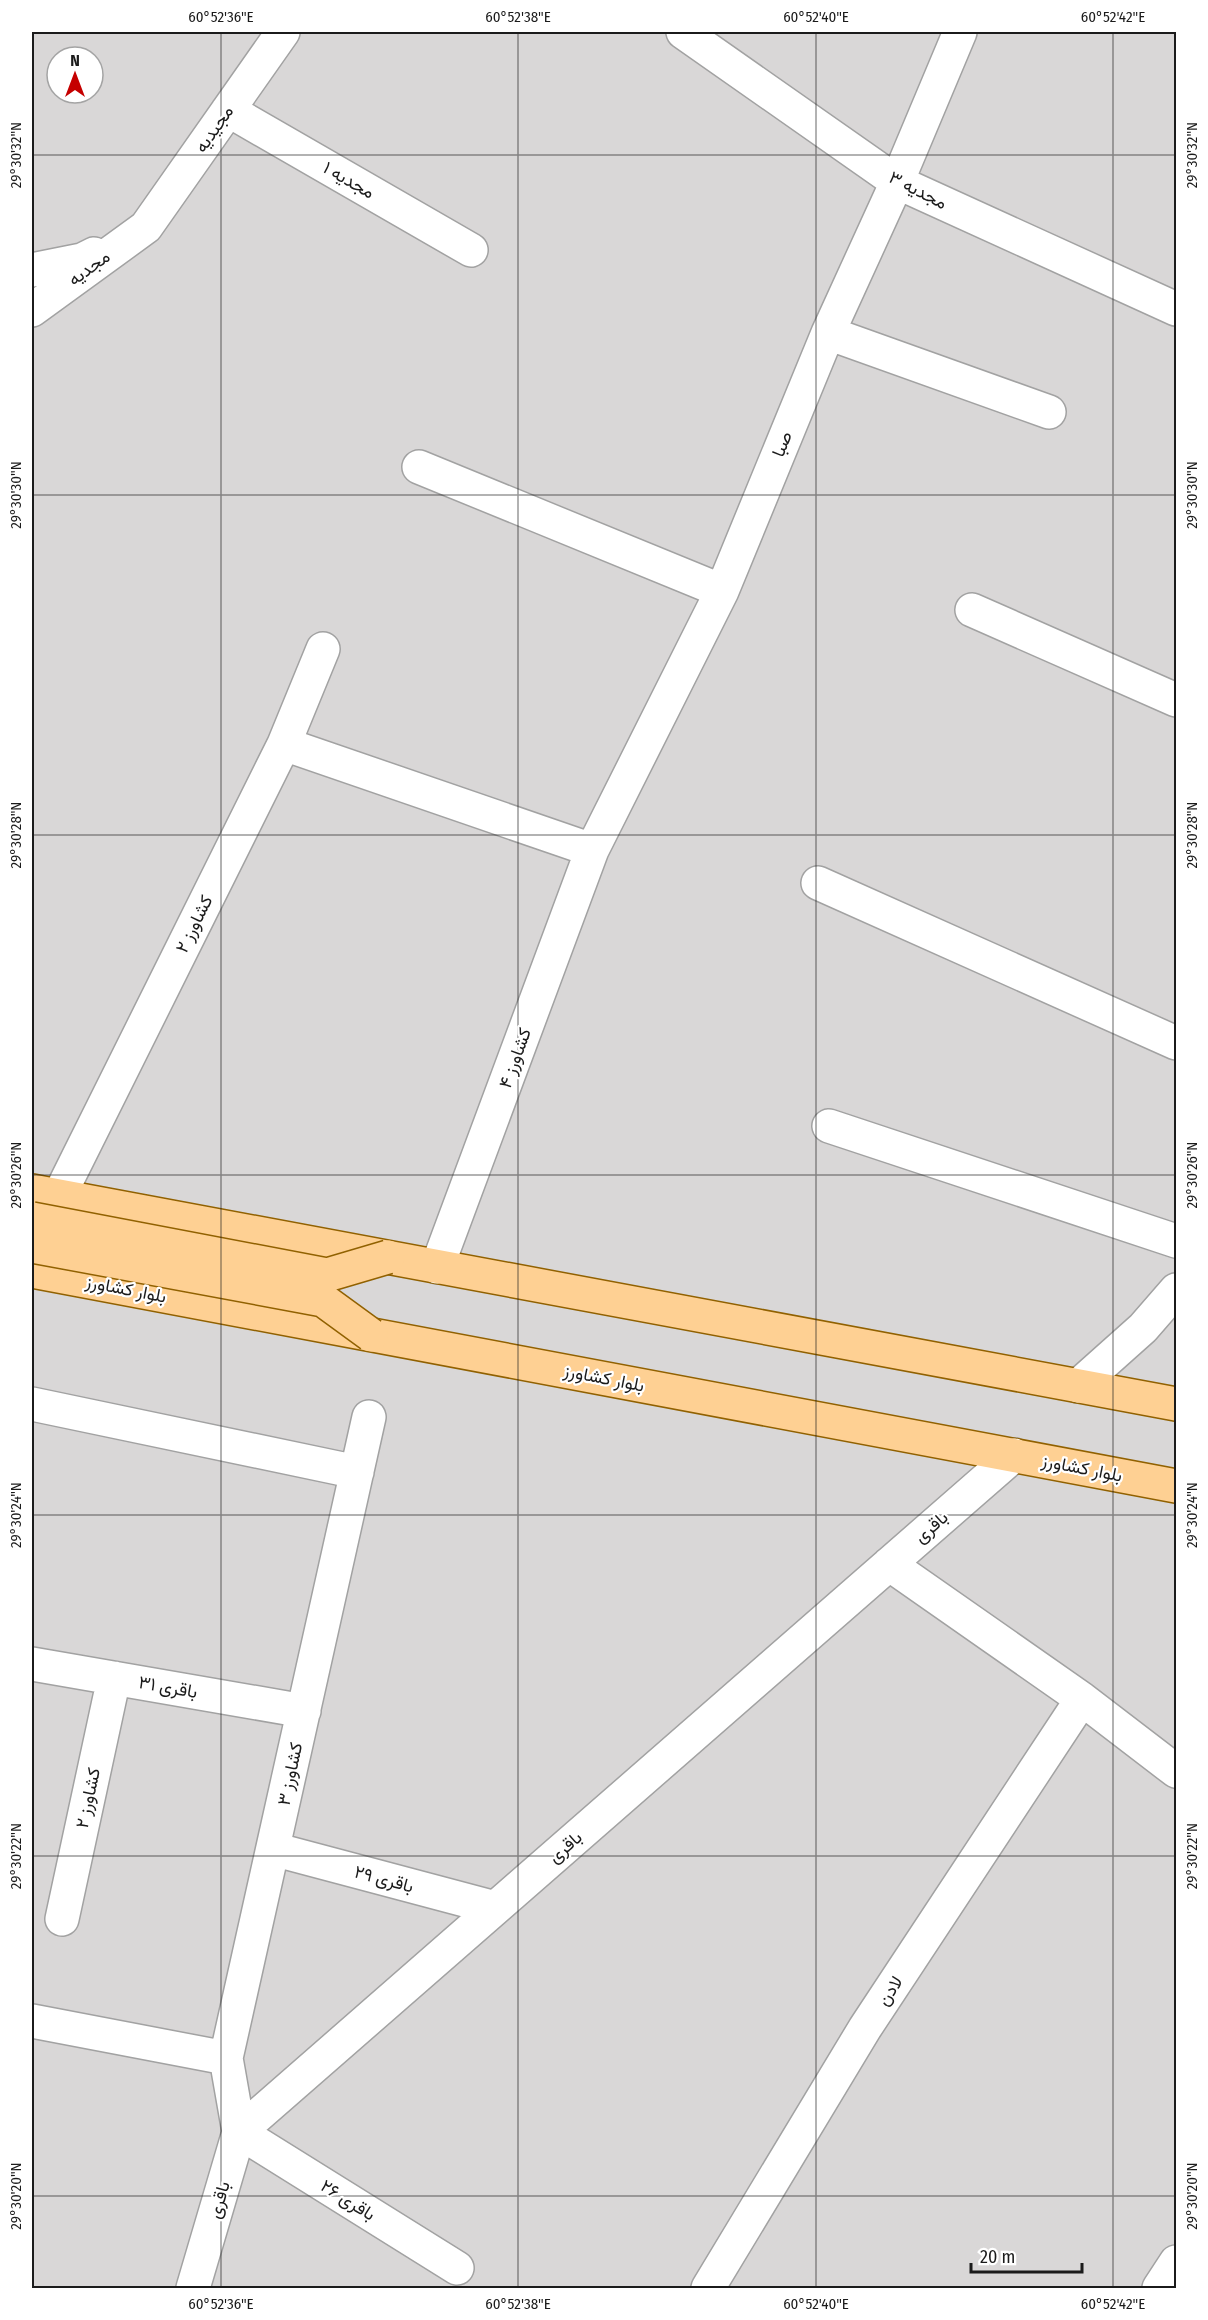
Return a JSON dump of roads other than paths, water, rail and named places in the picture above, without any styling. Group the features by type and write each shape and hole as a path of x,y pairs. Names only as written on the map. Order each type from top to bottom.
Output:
{"main road":[{"path":"45,1194 1176,1404"},
{"path":"32,1220 327,1275 388,1257"},
{"path":"32,1246 323,1300 371,1335"},
{"name":"بلوار کشاورز","path":"32,1272 1176,1486"}],"street":[{"name":"مجیدیه","path":"146,226 283,32"},
{"name":"صبا","path":"592,850 722,591 828,333 897,182 960,32"},
{"name":"مجدیه ۳","path":"695,35 897,182 1176,309"},
{"name":"مجدیه ۱","path":"228,110 471,250"},
{"path":"34,269 82,260 146,226"},
{"name":"مجدیه","path":"32,310 146,226"},
{"path":"828,333 1048,412"},
{"path":"419,467 722,591"},
{"path":"972,610 1176,700"},
{"name":"کشاورز ۲","path":"45,1194 284,744 323,649"},
{"path":"284,744 592,850"},
{"name":"کشاورز ۴","path":"438,1267 592,850"},
{"path":"818,883 1176,1042"},
{"path":"830,1126 1176,1241"},
{"path":"1078,1386 1143,1329 1176,1290"},
{"path":"32,1404 357,1472"},
{"name":"کشاورز ۳","path":"239,2132 226,2058 369,1417"},
{"name":"باقری","path":"193,2289 239,2132 1014,1455"},
{"path":"889,1564 1082,1700 1176,1771"},
{"name":"باقری ۳۱","path":"32,1664 304,1710"},
{"name":"کشاورز ۲","path":"62,1919 114,1678"},
{"name":"لادن","path":"708,2289 865,2028 1082,1700"},
{"name":"باقری ۲۹","path":"273,1849 495,1908"},
{"path":"32,2021 226,2058"},
{"name":"باقری ۲۶","path":"239,2132 457,2268"},
{"path":"1159,2289 1176,2262"}]}
